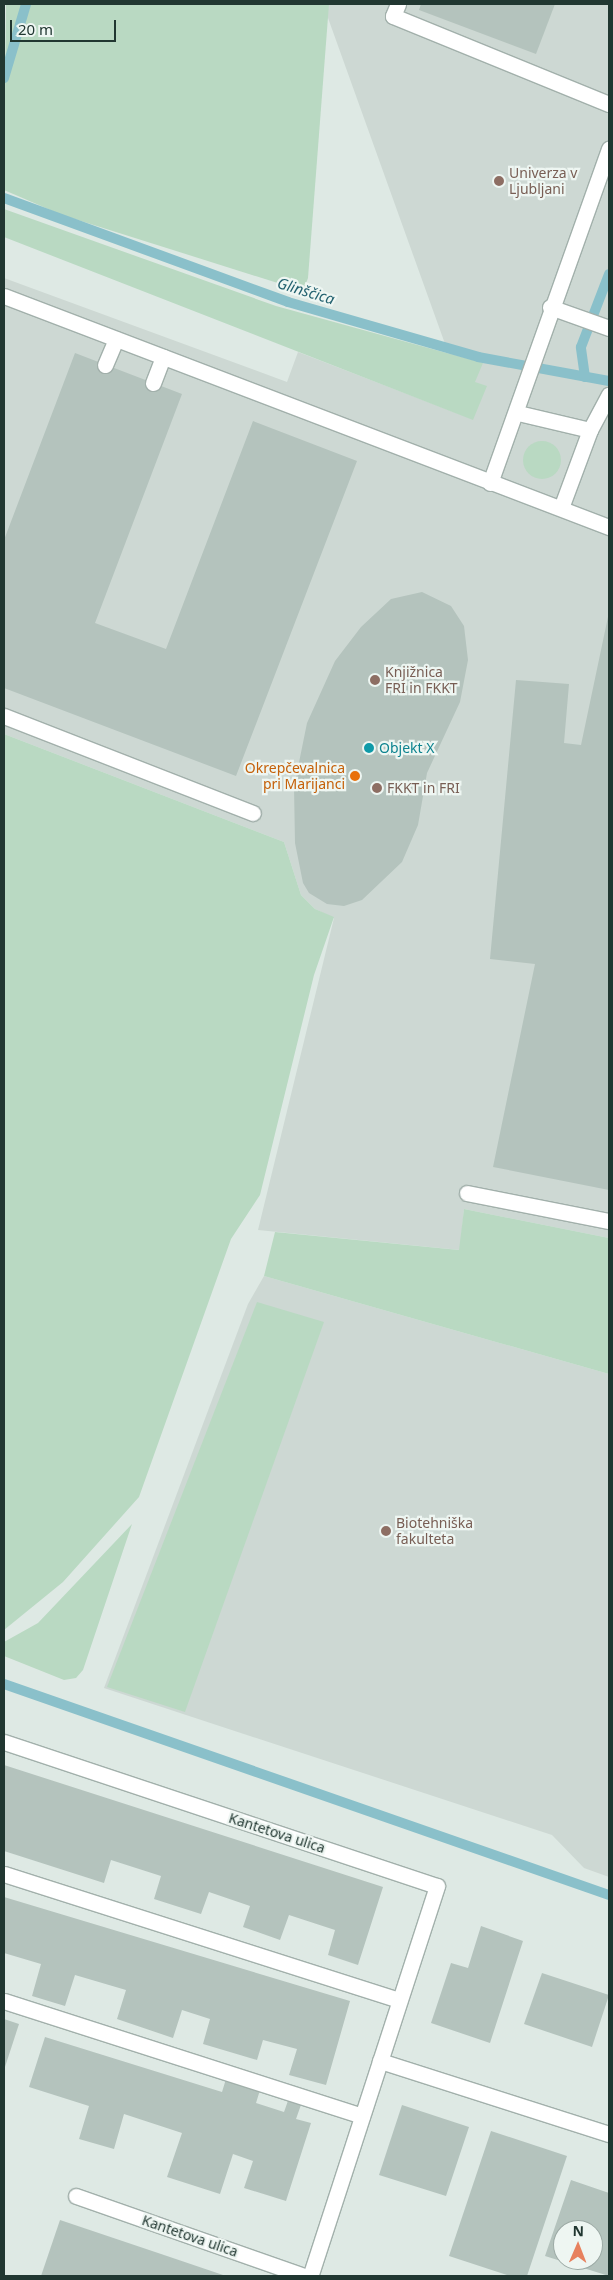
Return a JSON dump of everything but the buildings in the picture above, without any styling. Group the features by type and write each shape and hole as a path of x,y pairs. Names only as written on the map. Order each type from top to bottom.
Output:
{"street":[{"path":"398,4 393,16 609,104"},
{"path":"490,483 518,413 519,393 609,150"},
{"path":"4,296 490,483 609,526"},
{"path":"550,307 609,328"},
{"path":"105,365 116,339"},
{"path":"154,383 162,357"},
{"path":"561,508 590,430 609,395"},
{"path":"518,413 590,430"},
{"path":"4,716 253,813"},
{"path":"467,1193 609,1221"},
{"name":"Kantetova ulica","path":"4,1742 437,1886 310,2276"},
{"path":"4,1874 399,2000"},
{"path":"4,2002 362,2116"},
{"path":"380,2061 609,2134"},
{"name":"Kantetova ulica","path":"76,2196 304,2276"}],"shaded area":[{"name":"FKKT in FRI","path":"323,4 609,4 609,1238 464,1209 460,1250 258,1230 334,918 315,909 301,895 284,842 4,734 4,278 287,382 298,352 472,419"},
{"name":"Biotehniška fakulteta","path":"264,1276 609,1374 609,1877 584,1868 552,1835 104,1688 248,1304"}],"green space":[{"path":"6,4 329,4 308,278 303,291 62,215 4,190"},
{"path":"4,209 276,306 483,363 475,382 487,386 473,420 4,237"},
{"path":"542,441 555,447 561,460 555,473 542,479 529,473 523,460 529,447"},
{"path":"4,734 284,842 301,895 315,909 334,917 314,975 260,1195 231,1239 139,1497 63,1582 4,1630"},
{"path":"464,1209 609,1238 609,1374 264,1276 275,1232 459,1250"},
{"path":"257,1302 324,1322 185,1712 107,1687"},
{"path":"132,1524 83,1670 76,1678 64,1680 4,1656 4,1642 38,1623"}],"waterway":[{"path":"4,78 26,4"},
{"name":"Glinščica","path":"4,198 288,302 478,357 609,381"},
{"path":"585,377 581,347 609,274"},
{"path":"4,1684 609,1895"}],"place":[{"name":"Univerza v Ljubljani","path":"499,181"},
{"name":"Knjižnica FRI in FKKT","path":"375,680"},
{"name":"Objekt X","path":"369,748"},
{"name":"Okrepčevalnica pri Marijanci","path":"355,776"},
{"name":"FKKT in FRI","path":"377,788"},
{"name":"Biotehniška fakulteta","path":"386,1531"}]}
